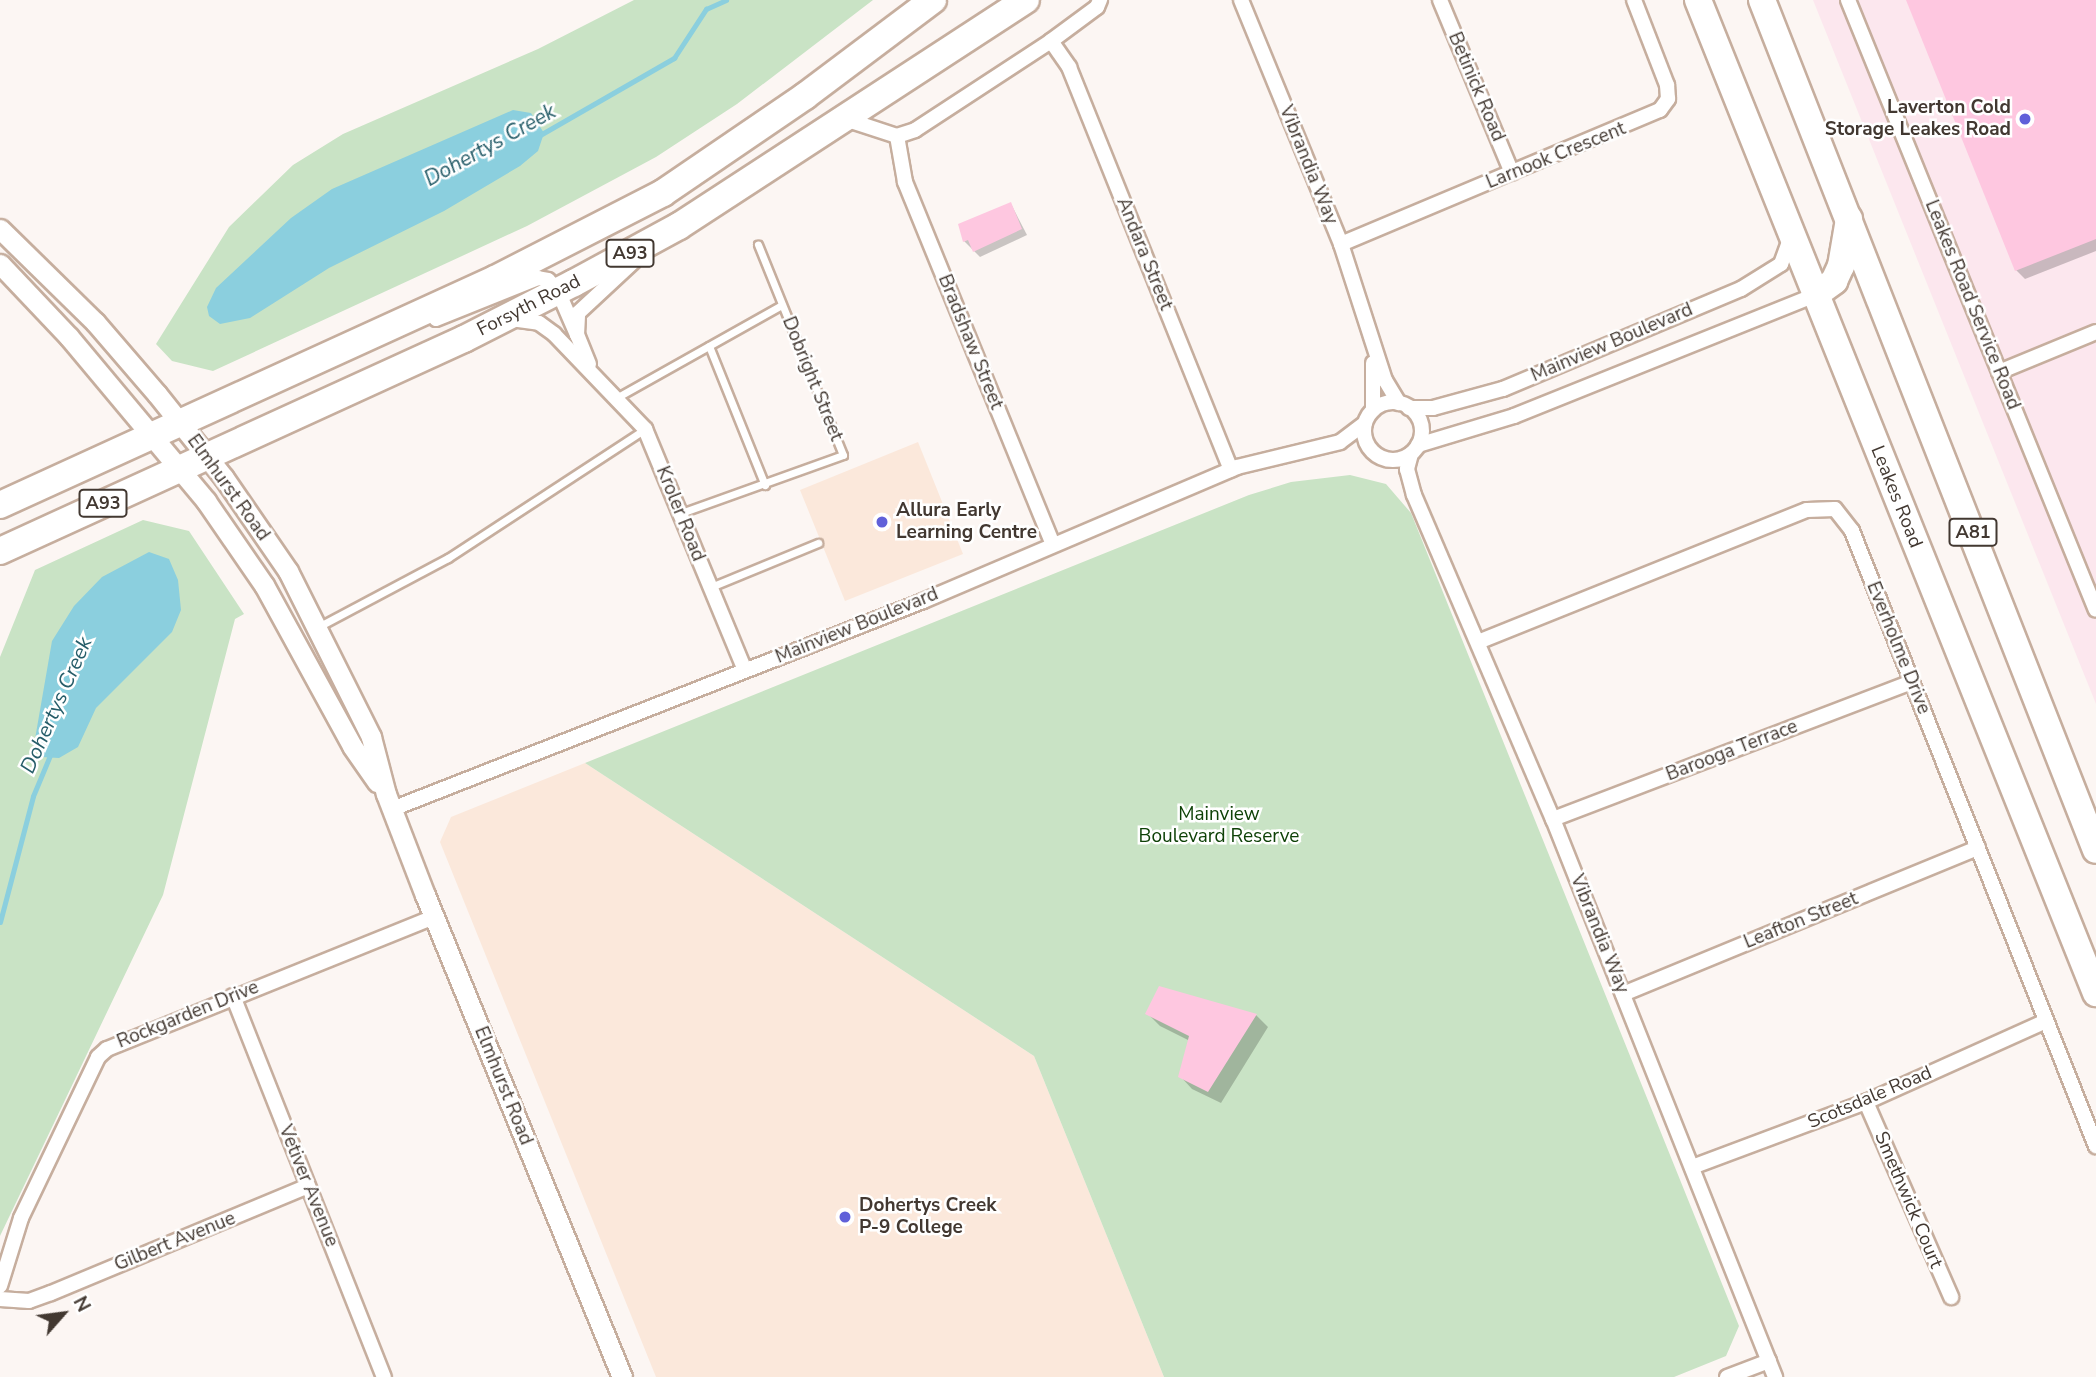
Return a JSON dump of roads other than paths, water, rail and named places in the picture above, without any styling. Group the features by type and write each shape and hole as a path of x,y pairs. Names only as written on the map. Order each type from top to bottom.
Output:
{"highway":[{"name":"Forsyth Road","path":"0,505 495,279 663,193 805,96 933,0"},
{"name":"Forsyth Road","path":"0,551 503,319 558,291 679,226 1026,0"},
{"name":"Leakes Road","path":"1698,0 2096,993"},
{"name":"A81","path":"1762,0 1850,214 2096,850"},
{"path":"1815,295 1834,281 1841,266 1850,214"}],"street":[{"path":"845,119 897,136 915,130 1051,41 1097,8 1100,0"},
{"name":"Vibrandia Way","path":"1241,0 1341,244 1385,380 1404,405"},
{"name":"Betinick Road","path":"1440,0 1512,173"},
{"name":"Larnook Crescent","path":"1341,244 1651,116 1668,99 1634,0"},
{"name":"Leakes Road Service Road","path":"1848,0 2096,610"},
{"name":"Andara Street","path":"1051,41 1069,66 1231,470"},
{"name":"Bradshaw Street","path":"897,136 905,182 1053,544"},
{"path":"577,335 578,313 679,226"},
{"name":"Elmhurst Road","path":"0,229 94,322 180,423 288,572 370,737 389,802 434,917 622,1377"},
{"name":"Mainview Boulevard","path":"1404,405 1433,408 1503,389 1741,289 1781,264 1791,237"},
{"name":"Elmhurst Road","path":"0,264 180,468 264,585 352,746 389,802"},
{"path":"357,341 445,316 528,280 548,280 558,291 592,372"},
{"name":"Mainview Boulevard","path":"1414,449 1514,416 1815,295"},
{"path":"503,319 539,323 592,372"},
{"name":"Vibrandia Way","path":"1369,416 1370,331"},
{"path":"1999,372 2096,332"},
{"name":"Kroler Road","path":"592,372 645,429 745,670"},
{"path":"1404,405 1420,425 1414,449 1380,457 1365,440 1369,416 1404,405"},
{"name":"Mainview Boulevard","path":"389,802 745,670 1231,470 1340,442 1369,416"},
{"name":"Mainview Boulevard","path":"1322,447 1357,447 1380,457"},
{"name":"Vibrandia Way","path":"1414,449 1407,469 1414,495 1553,819 1775,1377"},
{"name":"Vibrandia Way","path":"1380,457 1414,495"},
{"name":"Everholme Drive","path":"1478,642 1823,507 1835,509 1852,531 2044,1021 2096,1146"},
{"name":"Barooga Terrace","path":"1553,819 1912,682"},
{"name":"Leafton Street","path":"1623,994 1978,848"},
{"name":"Rockgarden Drive","path":"0,1286 21,1218 98,1058 123,1041 434,917"},
{"name":"Vetiver Avenue","path":"233,996 384,1377"},
{"name":"Scotsdale Road","path":"1692,1167 1866,1102 2044,1021"},
{"name":"Smethwick Court","path":"1866,1102 1951,1297"},
{"name":"Gilbert Avenue","path":"0,1299 29,1301 51,1293 309,1186"},
{"path":"1727,1377 1769,1361"}],"lane":[{"name":"Dobright Street","path":"680,514 749,486 765,485 843,454 758,245"},
{"name":"Dobright Street","path":"615,398 782,305"},
{"path":"709,346 765,485"},
{"path":"317,627 448,558 645,429"},
{"path":"710,587 818,543"}],"water":[{"path":"513,110 531,113 544,133 538,151 520,166 444,211 329,268 250,318 220,324 209,316 207,307 216,288 291,218 332,189"},
{"path":"149,552 169,559 178,580 181,610 172,632 96,708 78,747 59,758 41,757 35,739 52,641 74,606 102,577"}],"waterway":[{"name":"Dohertys Creek","path":"540,135 674,58 706,9 726,0"},
{"name":"Dohertys Creek","path":"0,922 33,796 51,753"}],"place":[{"name":"Laverton Cold Storage Leakes Road","path":"2025,119"},
{"name":"Allura Early Learning Centre","path":"882,522"},
{"name":"Dohertys Creek P-9 College","path":"845,1217"}],"park label":[{"name":"Mainview Boulevard Reserve","path":"1219,826"}]}
